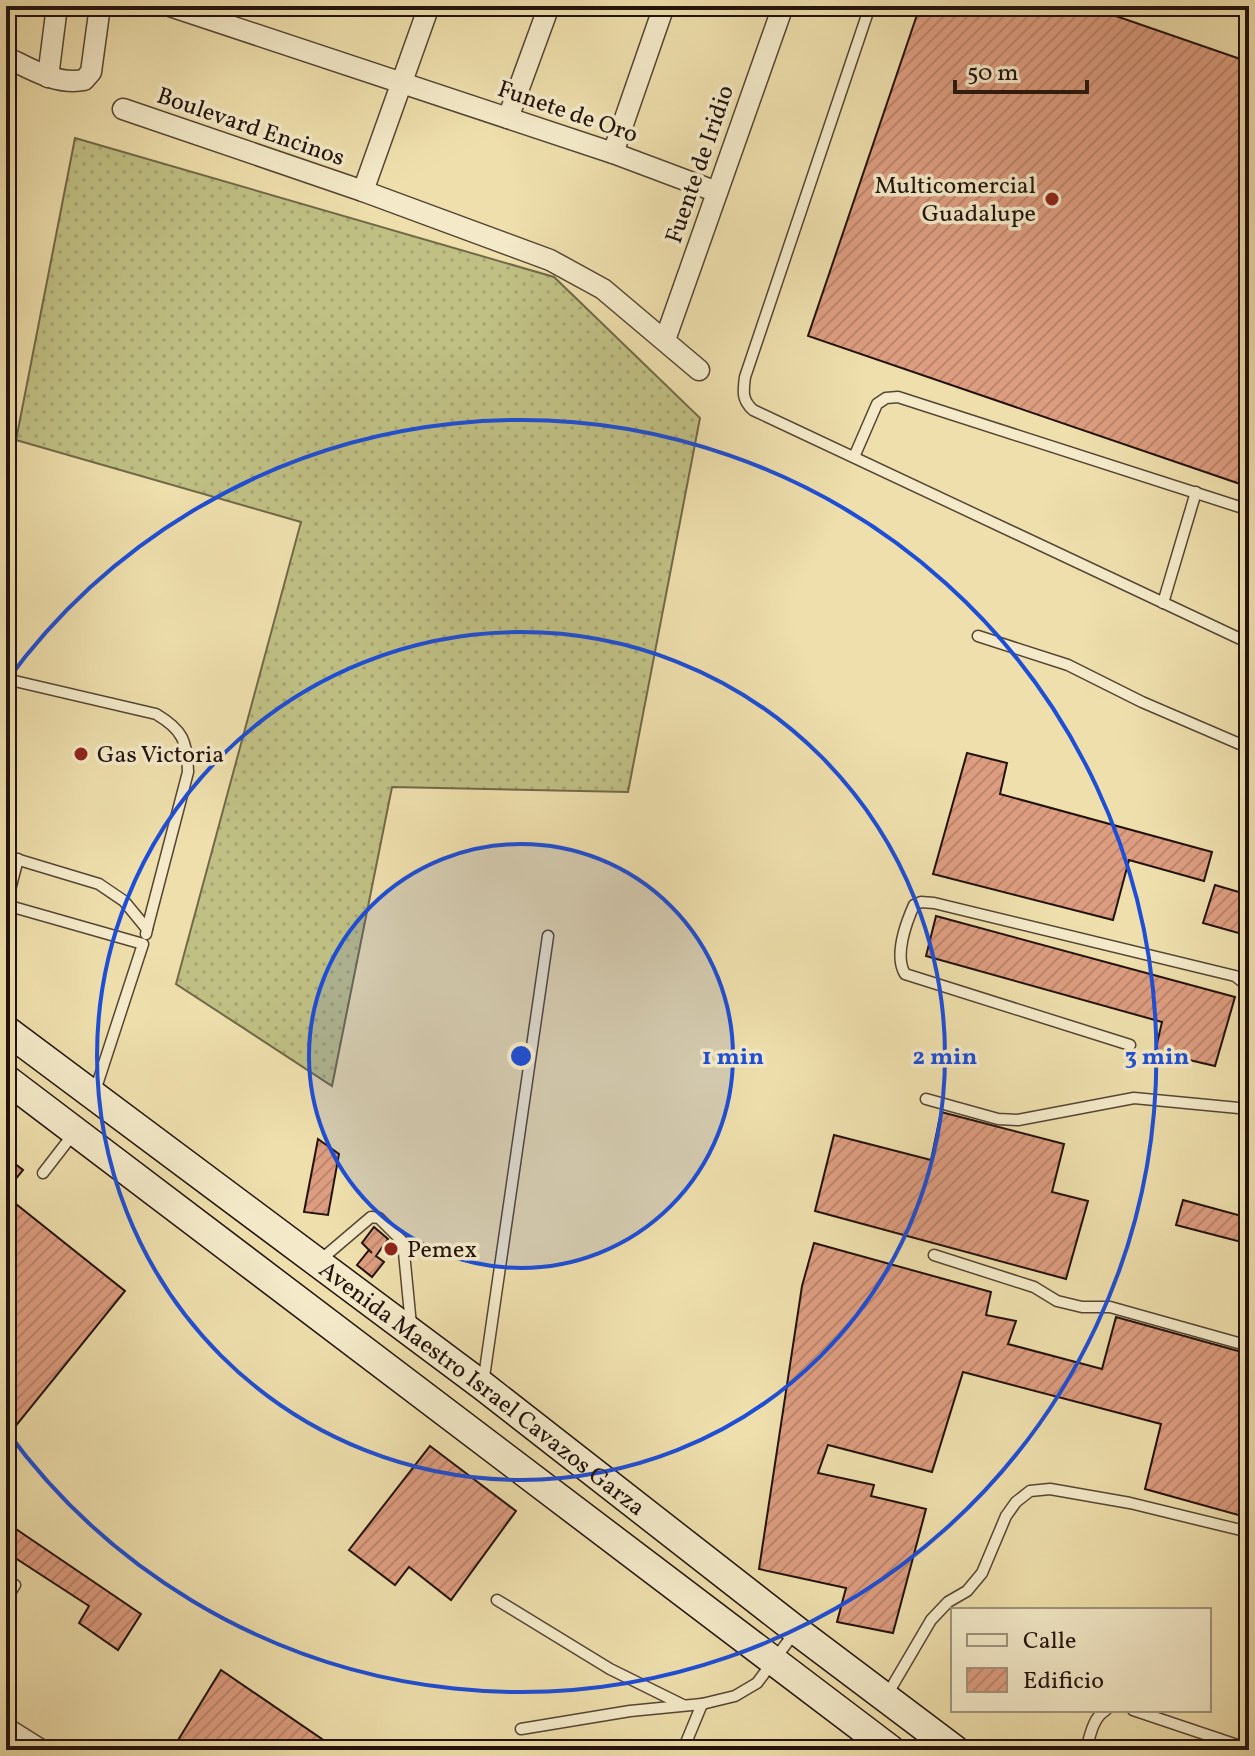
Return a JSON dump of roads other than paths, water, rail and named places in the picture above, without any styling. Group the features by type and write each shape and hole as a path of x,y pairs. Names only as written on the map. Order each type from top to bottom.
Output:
{"main road":[{"name":"Avenida Maestro Israel Cavazos Garza","path":"8,1035 483,1386 955,1750"},
{"name":"Avenida Maestro Israel Cavazos Garza","path":"6,1079 891,1750"},
{"path":"127,1169 148,1138"},
{"path":"210,1233 233,1200"}],"street":[{"path":"48,77 57,6"},
{"path":"6,57 48,77 72,83 84,80 91,72 100,6"},
{"name":"Funete de Oro","path":"170,6 613,153 717,192"},
{"path":"363,191 429,6"},
{"path":"508,118 549,6"},
{"path":"613,153 664,6"},
{"name":"Fuente de Iridio","path":"665,340 783,6"},
{"name":"Boulevard Encinos","path":"123,109 363,191 550,260 603,289 699,370"},
{"path":"6,1728 41,1750"}],"lane":[{"path":"870,6 745,377 745,403 753,410 1249,643"},
{"path":"854,457 877,404 886,398 898,397 1249,510"},
{"path":"1163,603 1196,492"},
{"path":"978,636 1068,665 1142,702 1249,748"},
{"path":"6,679 156,714 171,723 182,736 187,750 188,772 143,944 93,1097"},
{"path":"6,856 99,884 124,901 147,929"},
{"path":"18,859 6,905 143,944"},
{"path":"1130,1045 905,974 900,967 900,956 914,905 934,903 1235,976 1249,987"},
{"path":"483,1386 548,936"},
{"path":"926,1099 998,1119 1018,1120 1134,1098 1249,1109"},
{"path":"43,1173 76,1131"},
{"path":"317,1263 371,1217 379,1218 403,1242 411,1334"},
{"path":"934,1255 1034,1287 1057,1301 1137,1313 1249,1346"},
{"path":"886,1697 931,1620 948,1602 967,1591 982,1573 1006,1516 1016,1502 1030,1491 1050,1489 1103,1498 1249,1532"},
{"path":"6,1600 15,1585"},
{"path":"497,1600 610,1669 685,1706"},
{"path":"521,1729 630,1711 702,1704 735,1696 757,1683 797,1631"},
{"path":"683,1750 702,1704"},
{"path":"1086,1750 1101,1712"},
{"path":"1138,1712 1215,1744 1249,1749"}],"place":[{"name":"Multicomercial Guadalupe","path":"1052,199"},
{"name":"Gas Victoria","path":"81,754"},
{"name":"Pemex","path":"391,1249"}]}
